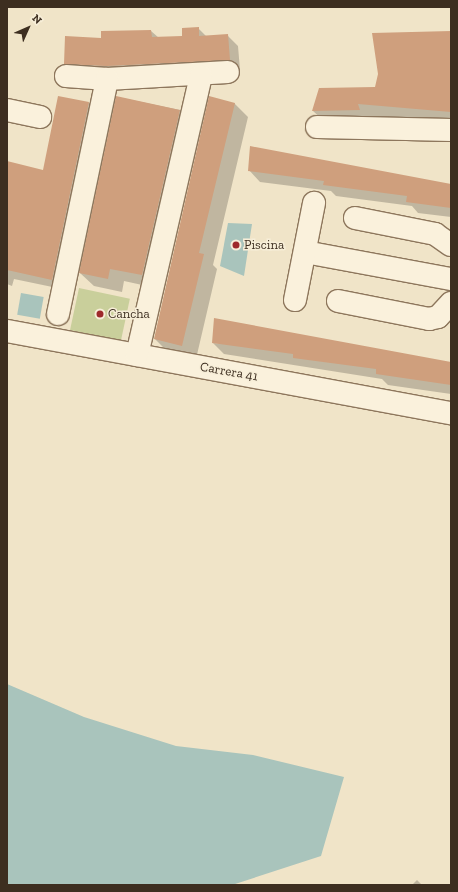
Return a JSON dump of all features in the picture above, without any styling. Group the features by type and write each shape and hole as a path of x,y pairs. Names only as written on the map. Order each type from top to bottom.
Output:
{"street":[{"path":"66,76 107,78 201,76 228,72"},
{"path":"137,355 201,76"},
{"path":"58,314 107,78"},
{"path":"7,110 40,117"},
{"path":"317,128 451,130"},
{"path":"295,300 314,203"},
{"path":"355,218 435,234 451,245"},
{"path":"305,252 451,279"},
{"path":"338,301 429,319 438,317 451,303"},
{"name":"Carrera 41","path":"7,331 451,413"}],"green space":[{"name":"Cancha","path":"79,288 130,299 121,341 70,330"}],"water":[{"name":"Piscina","path":"228,223 252,224 244,276 220,266"},
{"path":"21,293 44,297 40,319 17,315"},
{"path":"7,684 84,717 176,746 253,755 344,777 321,856 232,885 7,885"}],"building":[{"path":"199,27 199,36 228,34 230,60 107,66 64,64 65,36 101,38 101,31 151,30 152,37 182,36 182,28"},
{"path":"451,31 451,112 358,104 360,110 312,111 319,88 375,87 378,74 372,33"},
{"path":"58,96 89,102 52,280 7,270 7,161 43,170"},
{"path":"116,96 180,110 142,275 110,269 108,279 79,273"},
{"path":"209,96 235,103 199,253 204,254 182,346 154,339"},
{"path":"250,146 451,184 451,208 406,202 407,196 323,185 324,181 248,171"},
{"path":"214,318 451,362 451,385 376,374 376,369 293,358 293,354 212,343"}],"place":[{"name":"Piscina","path":"236,245"},
{"name":"Cancha","path":"100,314"}]}
